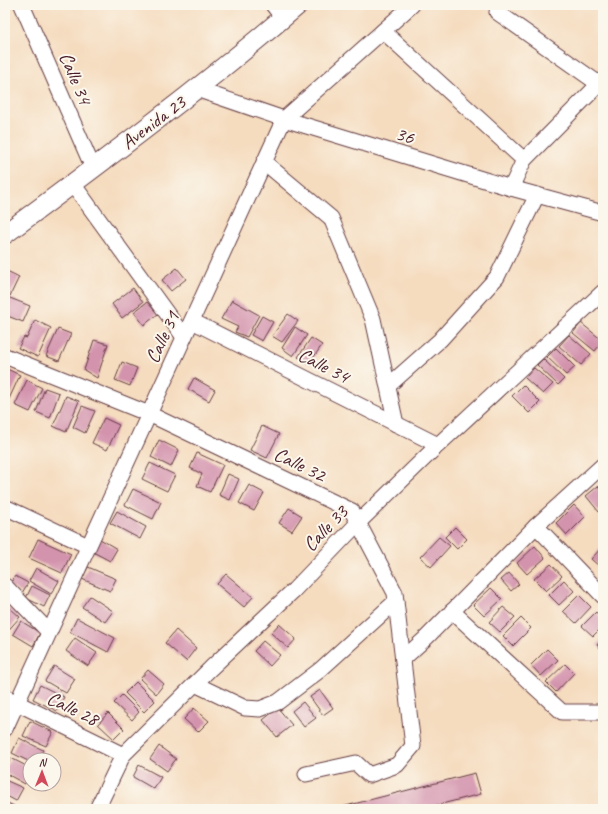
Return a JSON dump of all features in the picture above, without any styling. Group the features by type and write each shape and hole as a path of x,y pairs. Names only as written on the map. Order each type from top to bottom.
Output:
{"main road":[{"name":"Avenida 23","path":"6,230 73,184 196,89 278,12 298,5"}],"street":[{"name":"Calle 34","path":"22,5 93,168"},
{"name":"Calle 31","path":"5,729 11,700 49,632 284,119 412,5"},
{"path":"497,12 601,82 524,160 511,188"},
{"path":"383,31 524,160"},
{"name":"36","path":"196,89 284,119 511,188 603,213"},
{"path":"264,162 331,218 373,319 396,424"},
{"path":"73,184 184,337"},
{"path":"388,386 440,340 497,277 537,195"},
{"name":"Calle 33","path":"96,809 123,755 294,590 358,523 438,445 603,292"},
{"name":"Calle 34","path":"192,321 438,445"},
{"name":"Calle 32","path":"5,356 149,414 352,511 395,592 413,746 397,765 369,775 356,763 306,774"},
{"path":"403,659 427,637 536,526 603,465"},
{"path":"5,507 88,546"},
{"path":"536,526 603,596"},
{"path":"5,586 49,632"},
{"path":"195,684 245,708 260,709 278,702 320,670 396,601"},
{"path":"452,611 562,712 603,712"},
{"name":"Calle 28","path":"11,700 123,755"}],"building":[{"path":"177,268 186,279 171,291 162,280"},
{"path":"5,270 19,277 10,296 5,294"},
{"path":"133,288 143,302 122,318 112,304"},
{"path":"5,296 30,306 23,322 5,315"},
{"path":"232,300 259,315 247,337 235,332 238,327 221,319"},
{"path":"147,302 158,314 144,325 134,312"},
{"path":"288,314 298,321 282,342 272,336"},
{"path":"262,316 273,322 262,341 251,335"},
{"path":"35,320 51,328 38,357 18,348 24,337 27,338"},
{"path":"581,323 603,341 595,351 573,333"},
{"path":"295,327 307,335 293,356 282,348"},
{"path":"58,329 71,334 59,361 46,356"},
{"path":"569,335 591,354 581,365 559,346"},
{"path":"311,338 322,345 309,364 298,357"},
{"path":"94,340 108,344 97,378 84,370"},
{"path":"556,348 575,367 566,375 547,357"},
{"path":"543,359 564,379 558,385 537,365"},
{"path":"122,362 137,368 130,386 115,380"},
{"path":"5,368 20,375 9,399 5,397"},
{"path":"534,368 553,384 543,394 525,378"},
{"path":"194,378 215,390 209,401 188,389"},
{"path":"27,380 42,388 30,412 15,405"},
{"path":"523,385 540,402 529,413 512,396"},
{"path":"45,388 59,393 50,418 36,412"},
{"path":"66,396 79,401 66,432 53,426"},
{"path":"82,406 95,411 85,433 73,427"},
{"path":"104,418 119,425 107,450 92,443"},
{"path":"262,426 279,434 267,458 250,450"},
{"path":"159,440 179,450 171,467 151,457"},
{"path":"197,453 223,465 210,492 197,486 202,474 190,468"},
{"path":"150,463 175,475 167,491 142,479"},
{"path":"228,474 239,479 230,500 219,495"},
{"path":"249,485 264,493 254,511 239,503"},
{"path":"598,486 603,492 603,509 599,512 586,496"},
{"path":"133,489 161,502 153,519 125,505"},
{"path":"574,505 585,517 567,535 556,523"},
{"path":"289,508 302,516 292,531 279,523"},
{"path":"117,511 146,527 140,539 110,523"},
{"path":"455,527 467,539 457,549 445,537"},
{"path":"5,528 8,529 5,538"},
{"path":"439,537 450,546 431,567 420,557"},
{"path":"38,539 71,554 62,573 29,558"},
{"path":"100,539 117,549 110,561 93,552"},
{"path":"535,546 545,558 527,574 517,563"},
{"path":"603,546 603,565 600,567 591,559"},
{"path":"551,564 562,576 546,591 534,579"},
{"path":"88,567 116,579 110,591 82,579"},
{"path":"36,568 59,581 51,594 29,581"},
{"path":"509,573 519,584 511,591 501,580"},
{"path":"226,574 253,597 244,607 217,584"},
{"path":"15,576 28,583 22,593 9,586"},
{"path":"564,580 574,591 559,605 549,595"},
{"path":"32,586 50,595 44,607 26,598"},
{"path":"491,588 502,599 484,616 473,605"},
{"path":"579,595 591,607 576,623 563,611"},
{"path":"90,596 113,611 105,622 82,607"},
{"path":"503,607 515,617 500,632 489,622"},
{"path":"10,608 20,617 5,634 5,614"},
{"path":"596,612 603,620 603,626 593,636 582,626"},
{"path":"77,618 115,638 108,652 70,632"},
{"path":"521,618 531,628 513,646 503,636"},
{"path":"21,621 40,633 33,646 13,634"},
{"path":"279,624 296,639 288,648 271,633"},
{"path":"176,630 196,648 186,661 165,643"},
{"path":"75,638 97,653 88,666 66,651"},
{"path":"603,638 603,651 597,645"},
{"path":"263,641 280,655 270,666 254,651"},
{"path":"547,649 558,660 541,676 531,665"},
{"path":"565,664 574,673 556,692 546,682"},
{"path":"54,666 75,679 66,693 45,681"},
{"path":"148,670 164,684 156,694 140,679"},
{"path":"136,682 155,701 144,712 125,693"},
{"path":"40,685 64,697 57,711 33,699"},
{"path":"320,690 333,708 323,715 310,697"},
{"path":"122,695 139,712 132,720 114,703"},
{"path":"303,702 316,718 304,727 292,711"},
{"path":"194,708 209,721 198,732 184,719"},
{"path":"278,708 292,725 277,737 263,720"},
{"path":"108,713 124,729 114,739 98,724"},
{"path":"30,721 53,732 46,746 23,736"},
{"path":"19,738 43,750 42,752 22,752 22,758 12,753"},
{"path":"159,746 176,759 167,771 150,759"},
{"path":"11,758 22,764 22,782 5,773"},
{"path":"139,765 161,777 154,789 133,777"},
{"path":"475,773 481,794 422,809 334,809"},
{"path":"5,780 22,788 16,801 5,795"},
{"path":"5,802 14,806 13,809 5,809"}]}
